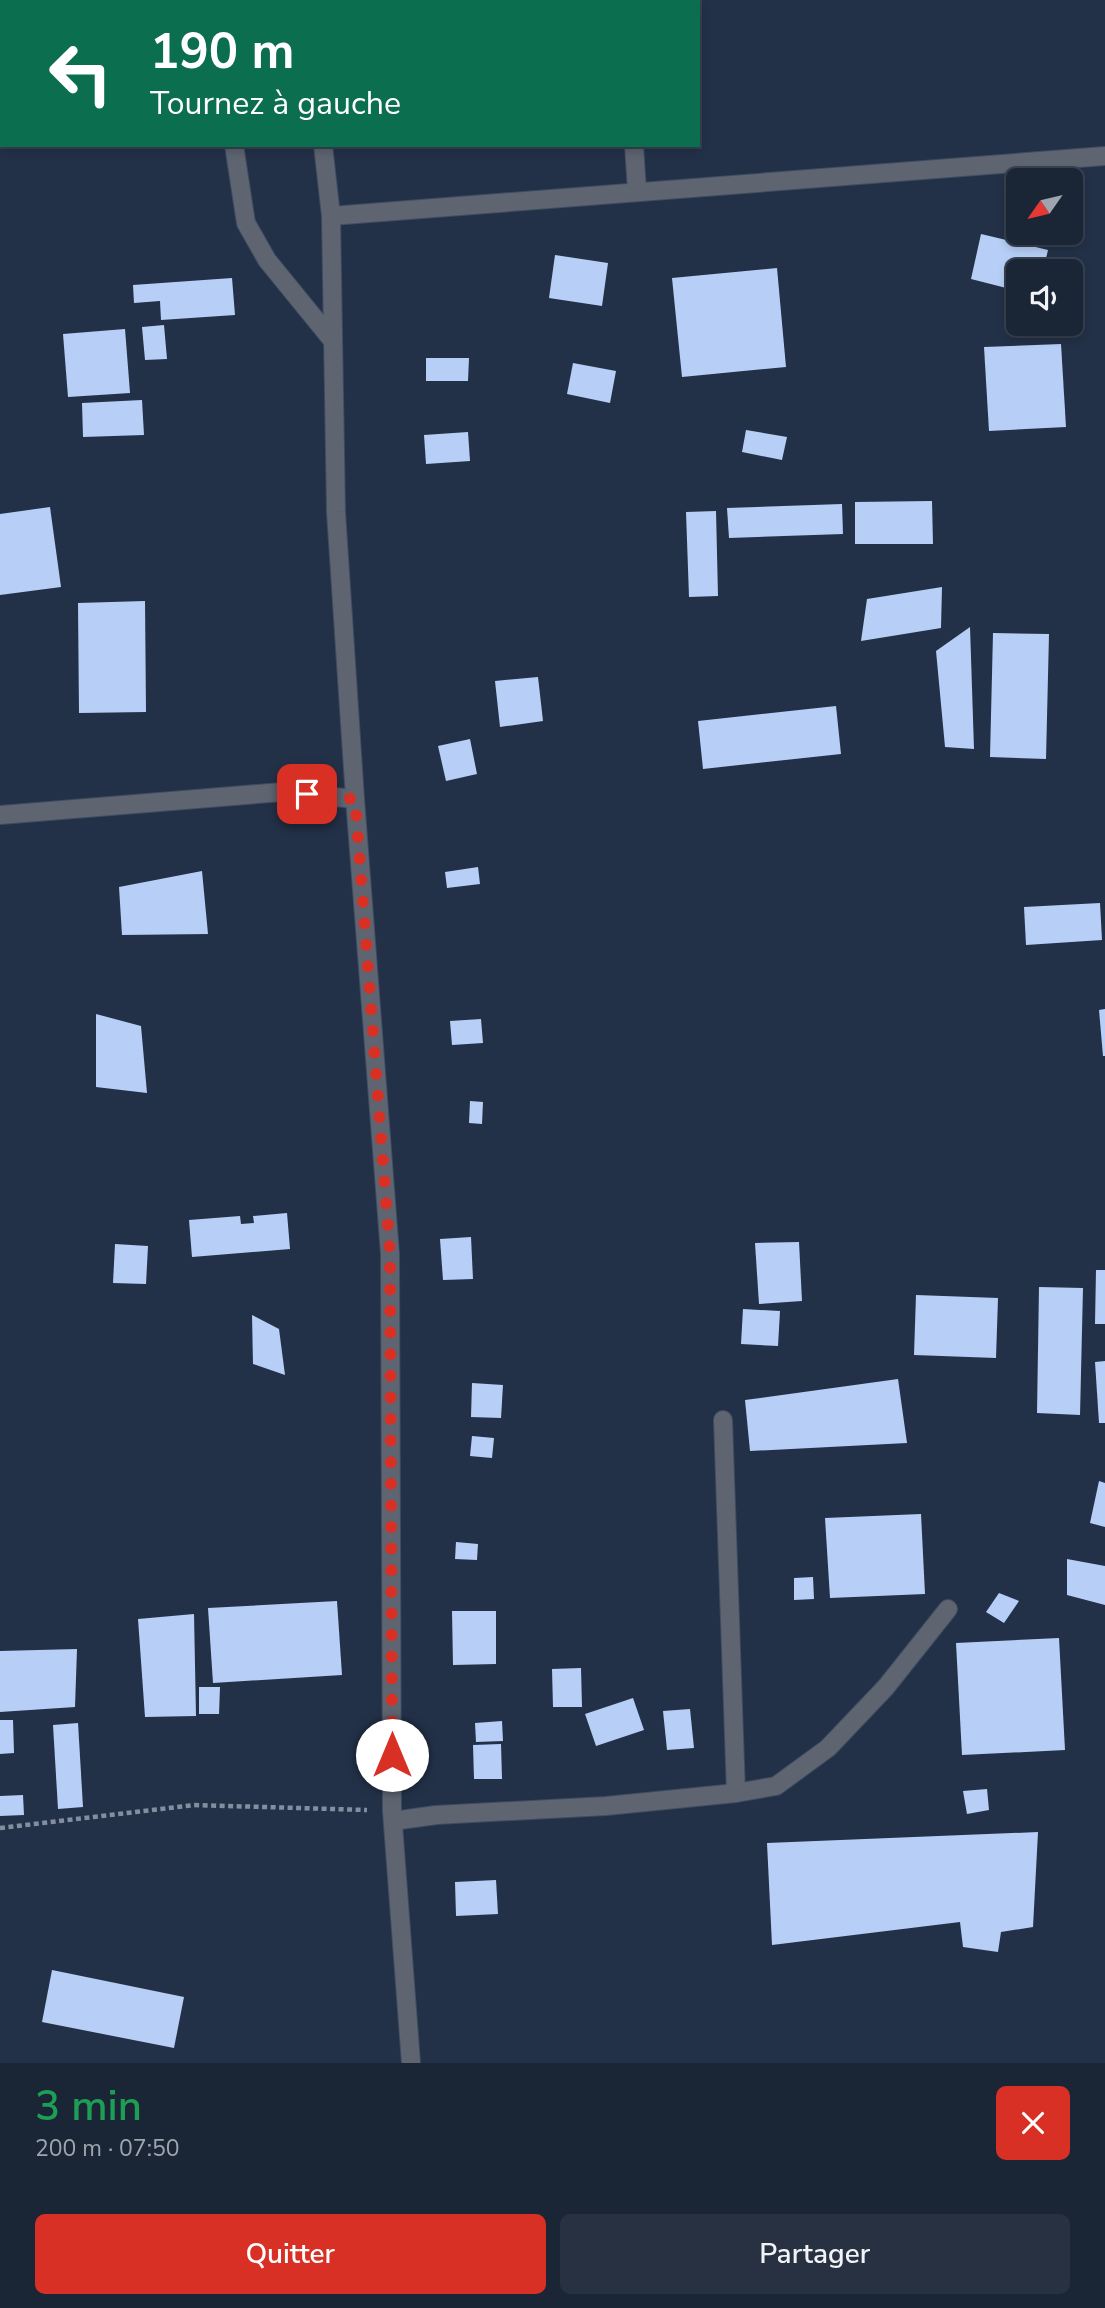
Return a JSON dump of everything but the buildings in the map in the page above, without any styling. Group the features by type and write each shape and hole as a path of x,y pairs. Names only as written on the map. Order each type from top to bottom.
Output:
{"street":[{"path":"234,147 246,223 267,260 333,341"},
{"path":"323,147 331,216 336,512 390,1254 393,1816 411,2063"},
{"path":"634,147 637,191"},
{"path":"331,216 1105,156"},
{"path":"0,815 282,792 355,799"},
{"path":"723,1420 736,1793"},
{"path":"393,1816 606,1806 736,1793 776,1786 828,1748 886,1687 948,1608"}],"path":[{"path":"0,1828 194,1805 393,1816"}],"route":[{"path":"307,794 355,799 390,1254 392,1755"}]}
